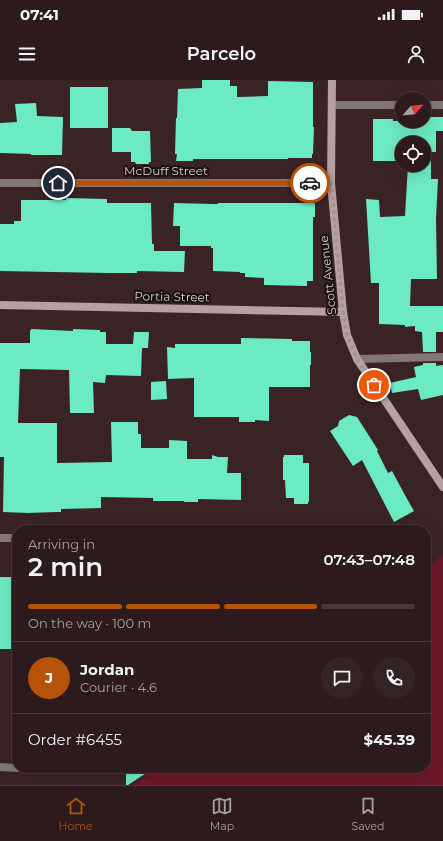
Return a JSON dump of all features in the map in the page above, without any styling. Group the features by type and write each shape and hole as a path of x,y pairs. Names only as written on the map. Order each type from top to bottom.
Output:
{"street":[{"name":"Scott Avenue","path":"332,80 331,183 343,312 347,335 357,359 443,487"},
{"path":"332,105 395,105"},
{"path":"431,105 443,105"},
{"name":"McDuff Street","path":"0,183 331,183"},
{"name":"Portia Street","path":"0,305 343,312"},
{"path":"357,359 443,357"},
{"path":"0,538 12,538"},
{"path":"0,767 12,768"}],"shaded area":[{"path":"443,555 443,785 133,785 150,773 431,773 431,564"}],"building":[{"path":"202,80 230,80 230,86 237,86 237,97 268,96 268,81 313,82 314,127 312,158 193,159 193,161 176,161 178,89 202,88"},
{"path":"70,87 108,87 108,128 70,128"},
{"path":"36,103 37,116 63,117 62,155 0,153 0,123 17,122 15,104"},
{"path":"431,117 443,117 443,131 436,131 436,152 431,152 431,136 395,136 395,161 373,161 373,119 393,119 393,121 395,121 395,128 431,128"},
{"path":"112,128 130,128 132,131 150,131 151,162 149,162 149,164 136,164 135,162 131,162 131,152 112,152"},
{"path":"408,172 431,172 431,179 438,179 436,219 437,279 411,279 410,306 443,306 443,332 436,332 436,352 423,352 422,332 415,331 415,326 405,327 405,325 379,324 379,283 371,283 366,199 379,200 380,217 405,216"},
{"path":"66,198 107,199 107,203 151,203 152,244 154,244 154,251 185,251 184,272 137,271 137,273 107,273 0,271 0,224 14,224 14,221 21,221 21,200 66,200"},
{"path":"174,203 315,203 315,217 313,217 313,281 307,281 307,286 264,285 264,278 245,277 245,273 240,272 213,271 213,248 211,248 211,246 180,246 180,226 173,226"},
{"path":"31,329 73,331 73,329 100,330 100,332 106,332 106,344 133,344 134,332 149,332 148,348 142,348 141,376 106,375 105,383 93,382 94,413 70,413 69,370 20,369 18,423 57,423 57,463 112,462 111,422 138,422 138,434 141,434 141,448 169,448 169,440 187,441 187,459 212,459 212,455 218,457 228,457 227,473 241,473 241,500 198,499 198,502 184,502 153,501 153,498 101,497 101,508 61,509 61,512 3,512 4,457 0,457 0,343 30,343"},
{"path":"241,338 292,339 292,341 310,341 310,387 269,387 269,421 255,420 255,422 239,422 239,417 194,417 194,378 168,379 167,347 175,348 175,344 241,344"},
{"path":"423,363 436,363 436,366 443,365 443,395 421,400 418,389 392,393 390,383 416,377 414,367 423,365"},
{"path":"166,381 167,399 151,400 151,382"},
{"path":"349,415 357,417 378,450 377,451 388,473 392,471 414,511 394,522 362,460 353,466 330,431 338,426 339,421"},
{"path":"284,455 303,455 303,463 309,463 308,504 294,504 294,498 286,498 285,480 283,480"},
{"path":"0,577 12,577 12,649 0,649"},
{"path":"126,773 146,773 128,785 126,785"}],"way so far":[{"path":"310,183 331,183 343,312 347,335 357,359 374,385"}],"route":[{"path":"58,183 310,183"}]}
